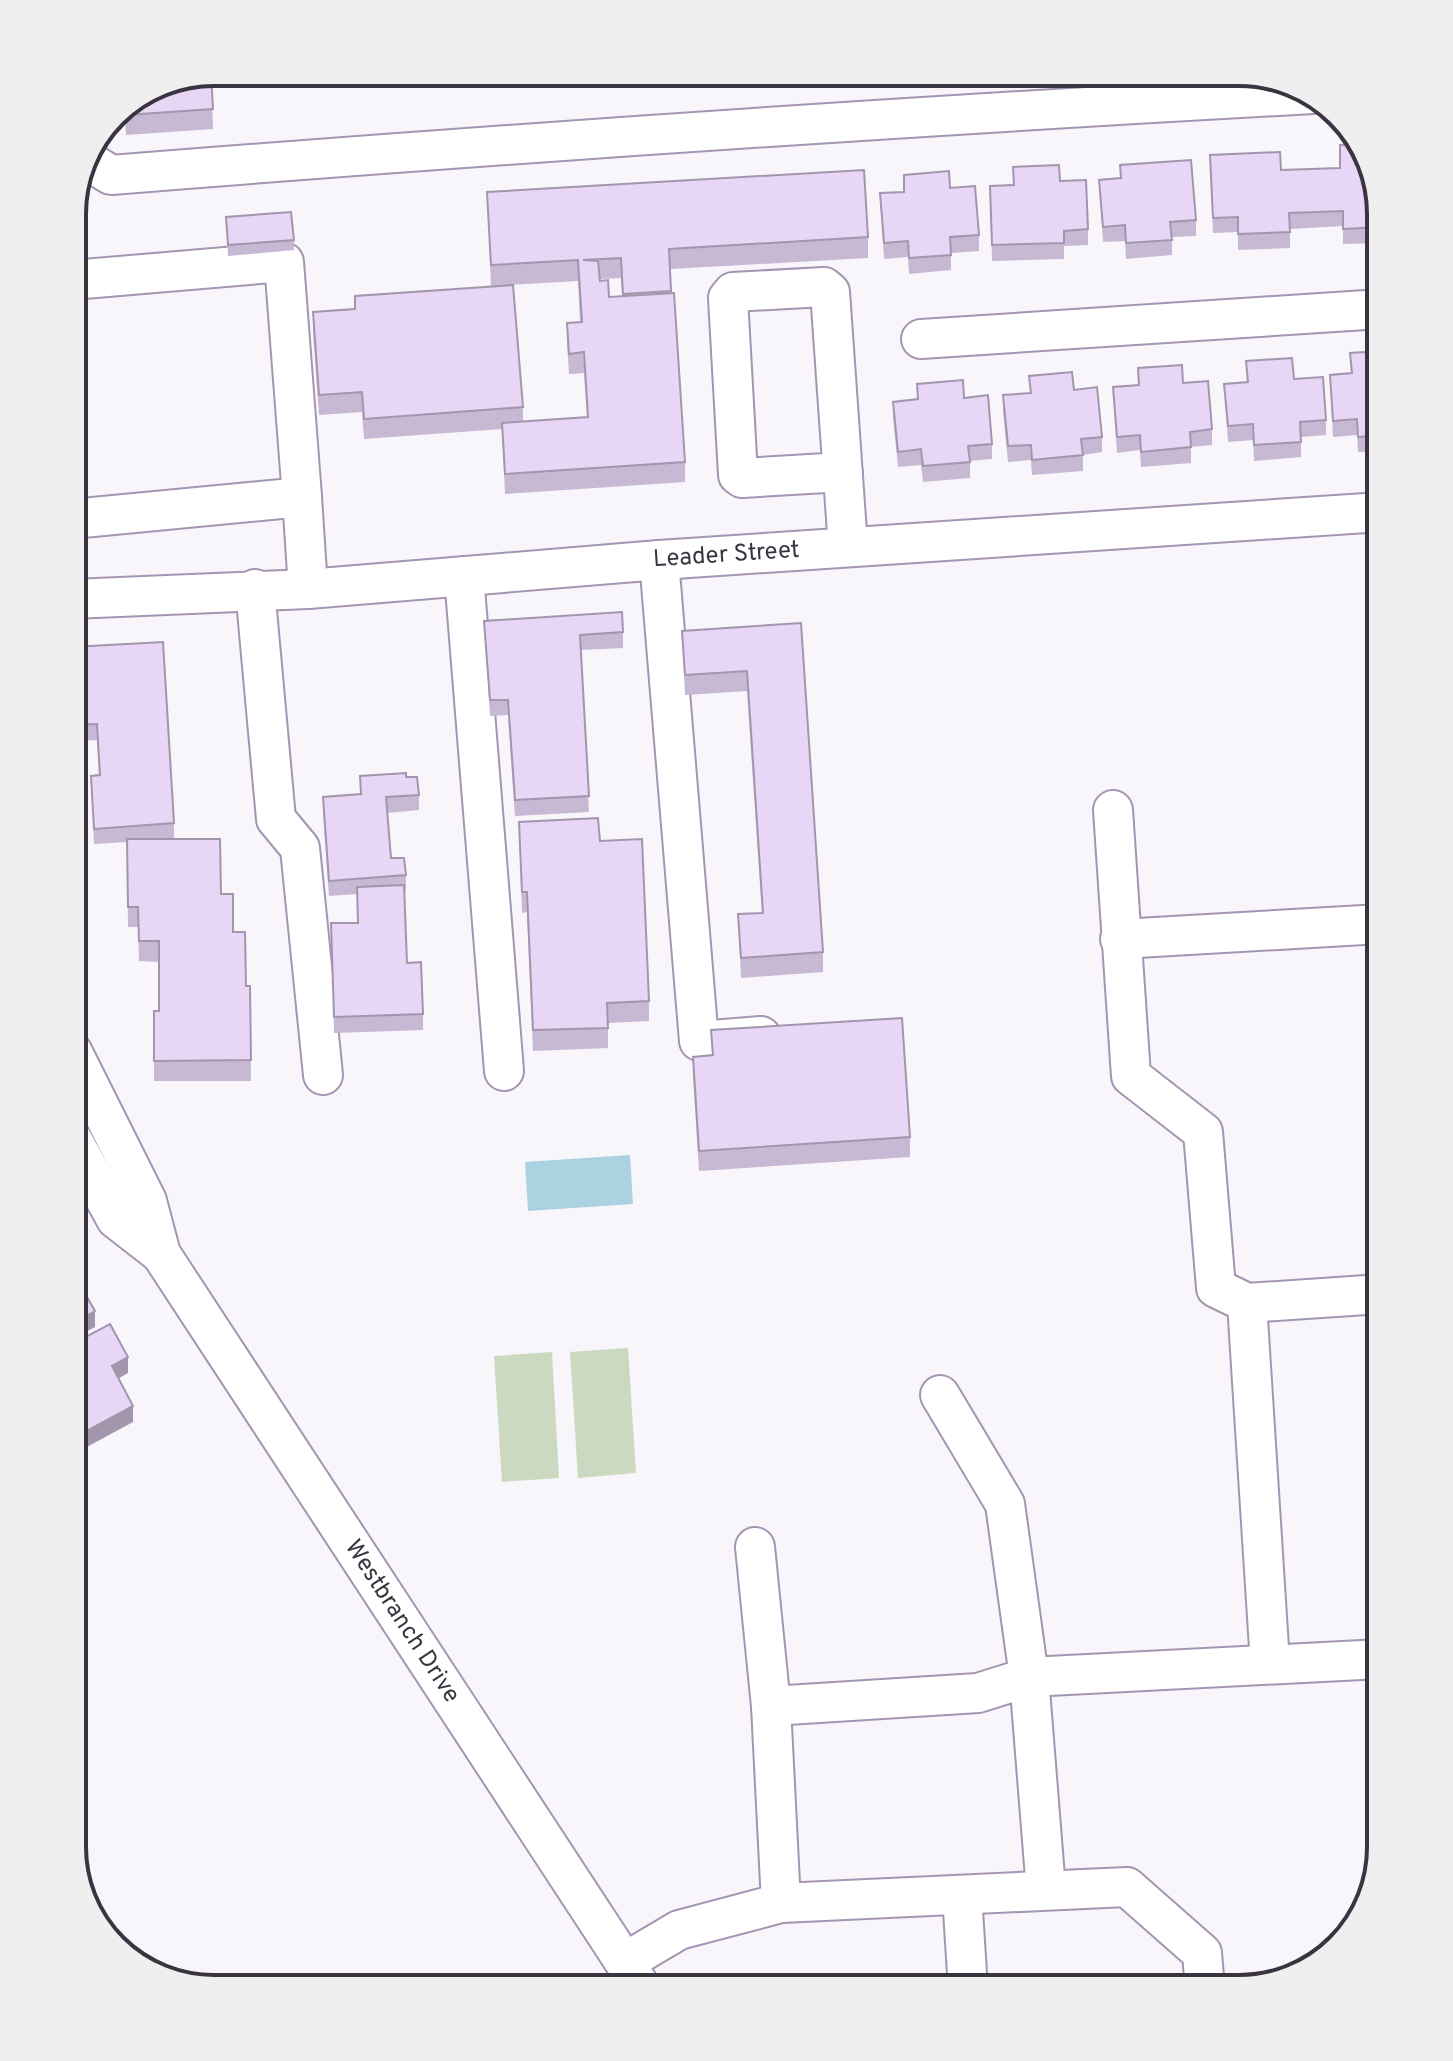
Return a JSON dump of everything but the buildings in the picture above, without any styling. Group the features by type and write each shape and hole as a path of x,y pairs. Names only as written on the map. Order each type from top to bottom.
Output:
{"street":[{"path":"96,166 111,175 504,143 1286,95"},
{"path":"86,279 284,262 308,589"},
{"path":"843,472 742,478 738,475 728,298 733,292 824,287 830,292 843,472 848,547"},
{"path":"921,339 1367,310"},
{"path":"86,518 302,497"},
{"name":"Leader Street","path":"86,598 308,589 659,560 1367,513"},
{"path":"659,560 699,1041 803,1033"},
{"path":"464,576 504,1071"},
{"path":"255,589 276,819 300,848 323,1075"},
{"path":"1113,810 1131,1076 1203,1132 1216,1288 1247,1303 1367,1295"},
{"path":"1120,939 1367,925"},
{"name":"Westbranch Drive","path":"86,1081 147,1201 161,1254 634,1975"},
{"name":"Westbranch Drive","path":"86,1164 116,1219 161,1254"},
{"path":"1247,1303 1270,1664"},
{"path":"940,1395 1005,1504 1029,1677 1046,1890"},
{"path":"755,1547 771,1706 781,1903"},
{"path":"771,1706 978,1693 1029,1677 1367,1660"},
{"path":"634,1975 679,1930 781,1903 1127,1887 1202,1953 1204,1975"},
{"path":"962,1895 967,1975"}],"green space":[{"path":"628,1348 636,1473 578,1478 570,1352"},
{"path":"552,1352 559,1478 502,1482 494,1356"}],"water":[{"path":"630,1155 633,1204 528,1211 525,1162"}]}
